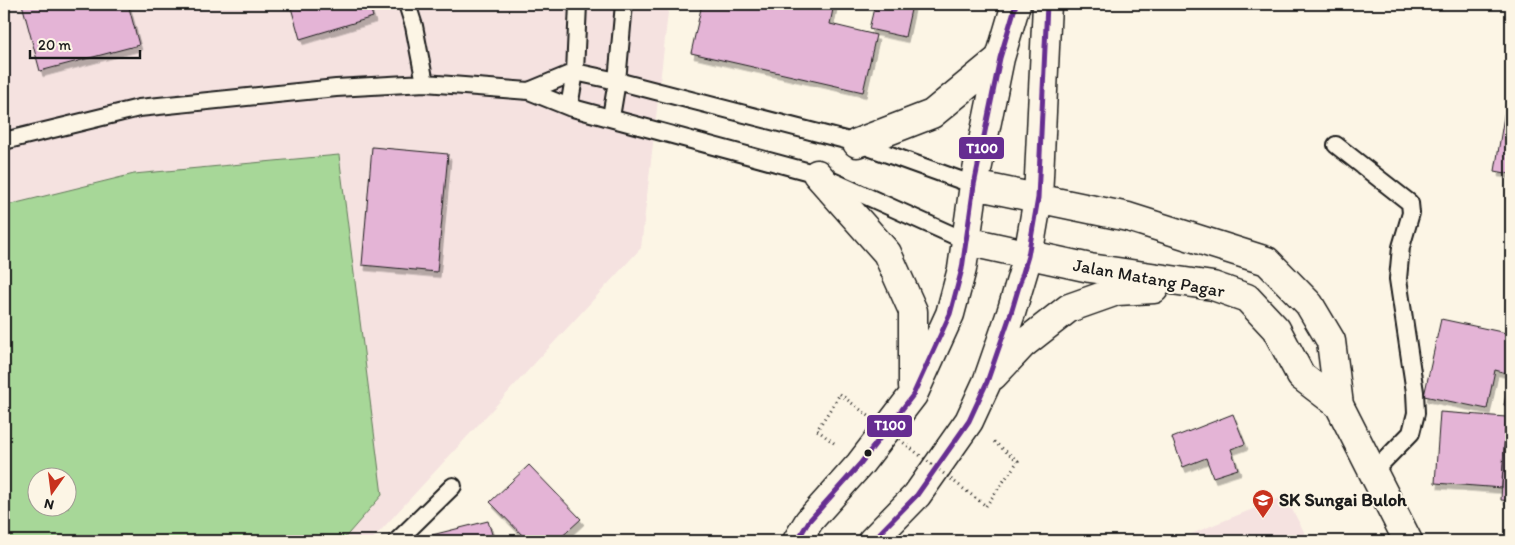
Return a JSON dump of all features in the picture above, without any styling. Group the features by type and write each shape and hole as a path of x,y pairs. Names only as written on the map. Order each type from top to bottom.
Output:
{"main road":[{"path":"797,541 809,521 860,464 913,395 950,314 962,269 974,185 1000,58 1016,4"},
{"path":"872,541 917,494 969,421 987,382 1011,313 1028,256 1038,198 1047,4"},
{"path":"858,143 932,114 1000,58"},
{"path":"817,174 887,253 913,311 913,395"},
{"path":"974,185 1128,217 1267,261 1309,304 1331,341 1339,405"},
{"name":"Jalan Matang Pagar","path":"966,241 1090,268 1213,286 1247,298 1276,330 1301,376 1339,405 1408,541"},
{"path":"987,382 1023,344 1069,308 1118,291 1213,286"}],"lane":[{"path":"407,4 414,26 424,84"},
{"path":"569,107 576,72 578,4"},
{"path":"610,117 617,81 624,4"},
{"path":"529,91 576,72 858,143 974,185"},
{"path":"4,141 139,108 336,88 424,84 529,91 569,107 817,174 966,241"},
{"path":"1336,145 1410,203 1412,214 1401,247 1398,279 1415,392 1416,413 1411,432 1373,472"},
{"path":"397,541 453,486"}],"path":[{"path":"817,430 840,394 986,506 1018,461 969,421"}],"shaded area":[{"path":"4,4 669,4 641,248 371,541 4,541"},
{"name":"SK Sungai Buloh","path":"1285,496 1309,541 1174,541"}],"green space":[{"path":"339,155 382,495 342,541 4,541 4,206 134,174"}],"building":[{"path":"22,4 128,4 139,45 40,71"},
{"path":"290,4 369,4 373,17 300,39"},
{"path":"702,4 834,4 830,24 876,35 863,92 691,53"},
{"path":"875,4 912,5 905,37 869,29"},
{"path":"1507,98 1511,99 1511,174 1495,171"},
{"path":"372,147 448,154 437,272 362,265"},
{"path":"1441,319 1511,334 1510,374 1495,370 1487,409 1424,396"},
{"path":"1511,369 1511,407 1504,405"},
{"path":"1440,412 1506,417 1502,488 1435,483"},
{"path":"1233,414 1245,444 1231,449 1238,469 1213,477 1206,458 1183,467 1172,438"},
{"path":"1505,430 1511,431 1511,501 1501,500"},
{"path":"529,465 581,519 557,541 528,541 490,502"},
{"path":"488,521 494,541 430,541 428,536"}],"transit line":[{"name":"T100","path":"797,541 809,521 860,464 913,395 950,314 962,269 974,185 1000,58 1016,4"},
{"name":"T100","path":"872,541 917,495 969,421 987,382 1011,313 1028,256 1038,198 1047,4"}],"place":[{"name":"SK Sungai Buloh","path":"1263,519"}]}
